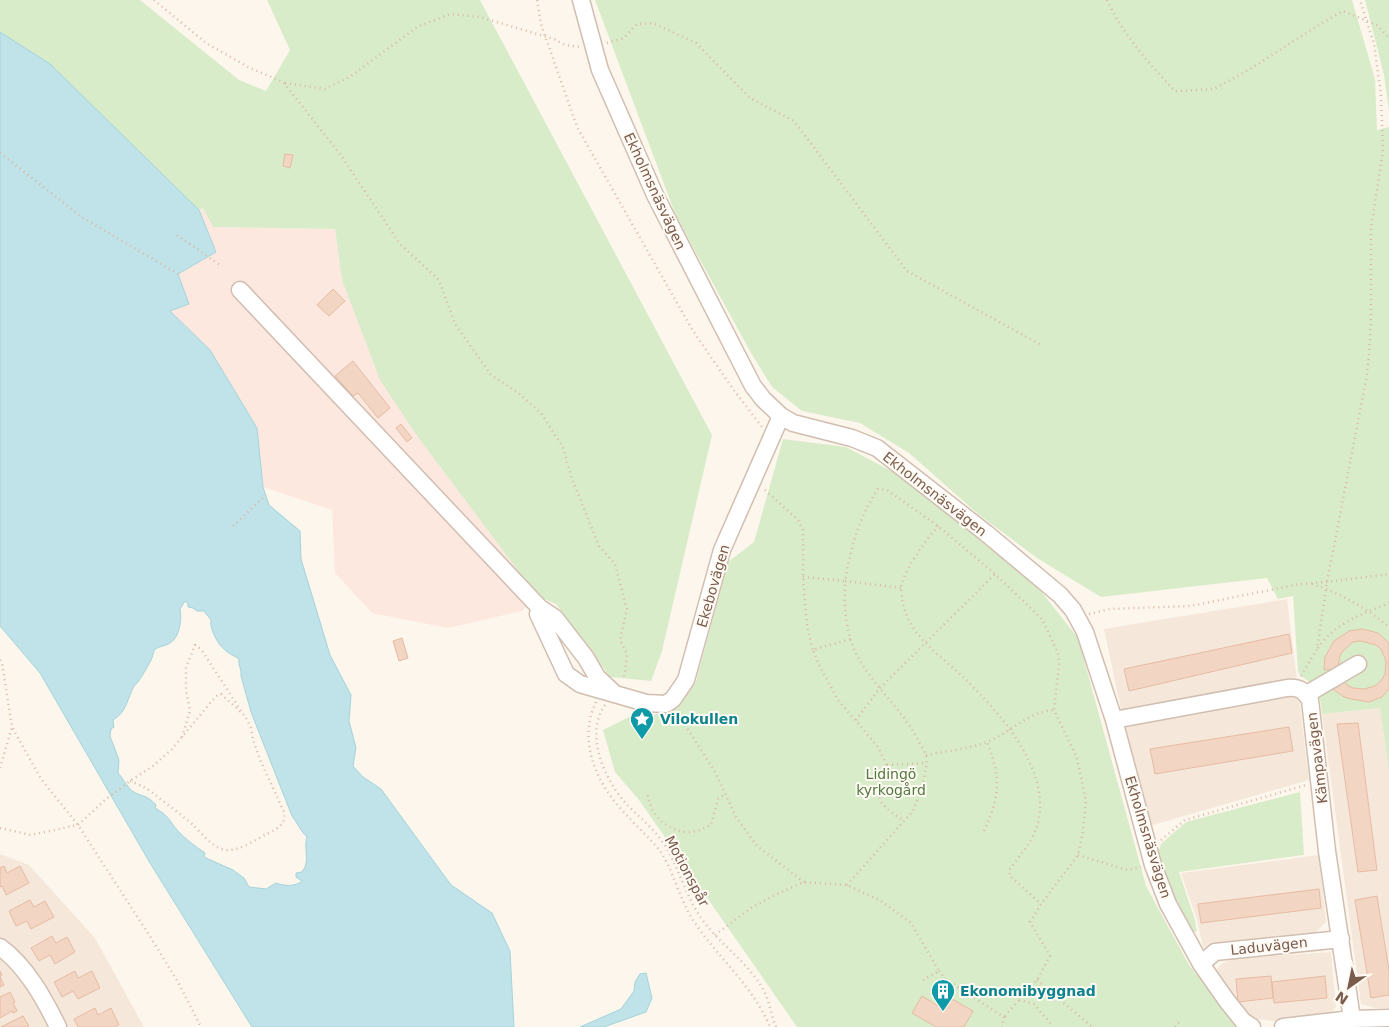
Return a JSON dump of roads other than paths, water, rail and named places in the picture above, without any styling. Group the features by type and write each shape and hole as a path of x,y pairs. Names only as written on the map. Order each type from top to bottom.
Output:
{"street":[{"name":"Ekholmsnäsvägen","path":"581,0 600,70 655,195 753,386 763,399 781,416 805,427 852,438 877,448 986,533 1060,595 1073,610 1085,632 1114,720 1151,857 1168,904 1202,964 1226,1001 1243,1021 1252,1027"},
{"path":"240,290 540,608 555,618 610,693"},
{"name":"Ekebovägen","path":"610,693 646,703 666,704 673,699 686,680 722,550 781,416"},
{"path":"540,608 538,614 566,674 580,684 610,693"},
{"path":"1114,720 1301,691 1358,664"},
{"name":"Kämpavägen","path":"1301,691 1310,700 1327,851 1352,1019"},
{"name":"Laduvägen","path":"1202,964 1214,952 1341,939"},
{"path":"0,947 10,954 35,985 58,1027"},
{"path":"1283,1027 1352,1019 1389,1018"}],"water":[{"path":"0,32 50,64 199,210 216,252 178,274 189,304 170,311 210,350 257,428 263,487 269,505 300,531 301,559 330,655 351,695 349,721 356,748 353,766 363,777 381,789 451,885 492,913 510,951 514,1027 252,1027 150,863 40,673 0,626","holes":["185,601 188,607 197,611 204,611 211,620 213,632 220,644 239,659 241,676 251,712 292,816 307,837 306,864 302,872 296,873 296,877 302,881 296,884 276,883 266,889 249,887 244,878 233,870 206,858 204,856 205,853 183,836 166,815 155,808 156,805 153,801 131,790 118,773 119,760 110,736 111,729 114,727 113,720 124,709 134,686 152,659 155,649 168,644 176,637 181,618 180,609"]},
{"path":"646,973 652,998 646,1012 604,1027 580,1027 621,1009 634,991 635,982 640,974"}],"place":[{"name":"Vilokullen","path":"642,740"},
{"name":"Ekonomibyggnad","path":"943,1012"}],"park label":[{"name":"Lidingö kyrkogård","path":"891,782"}]}
